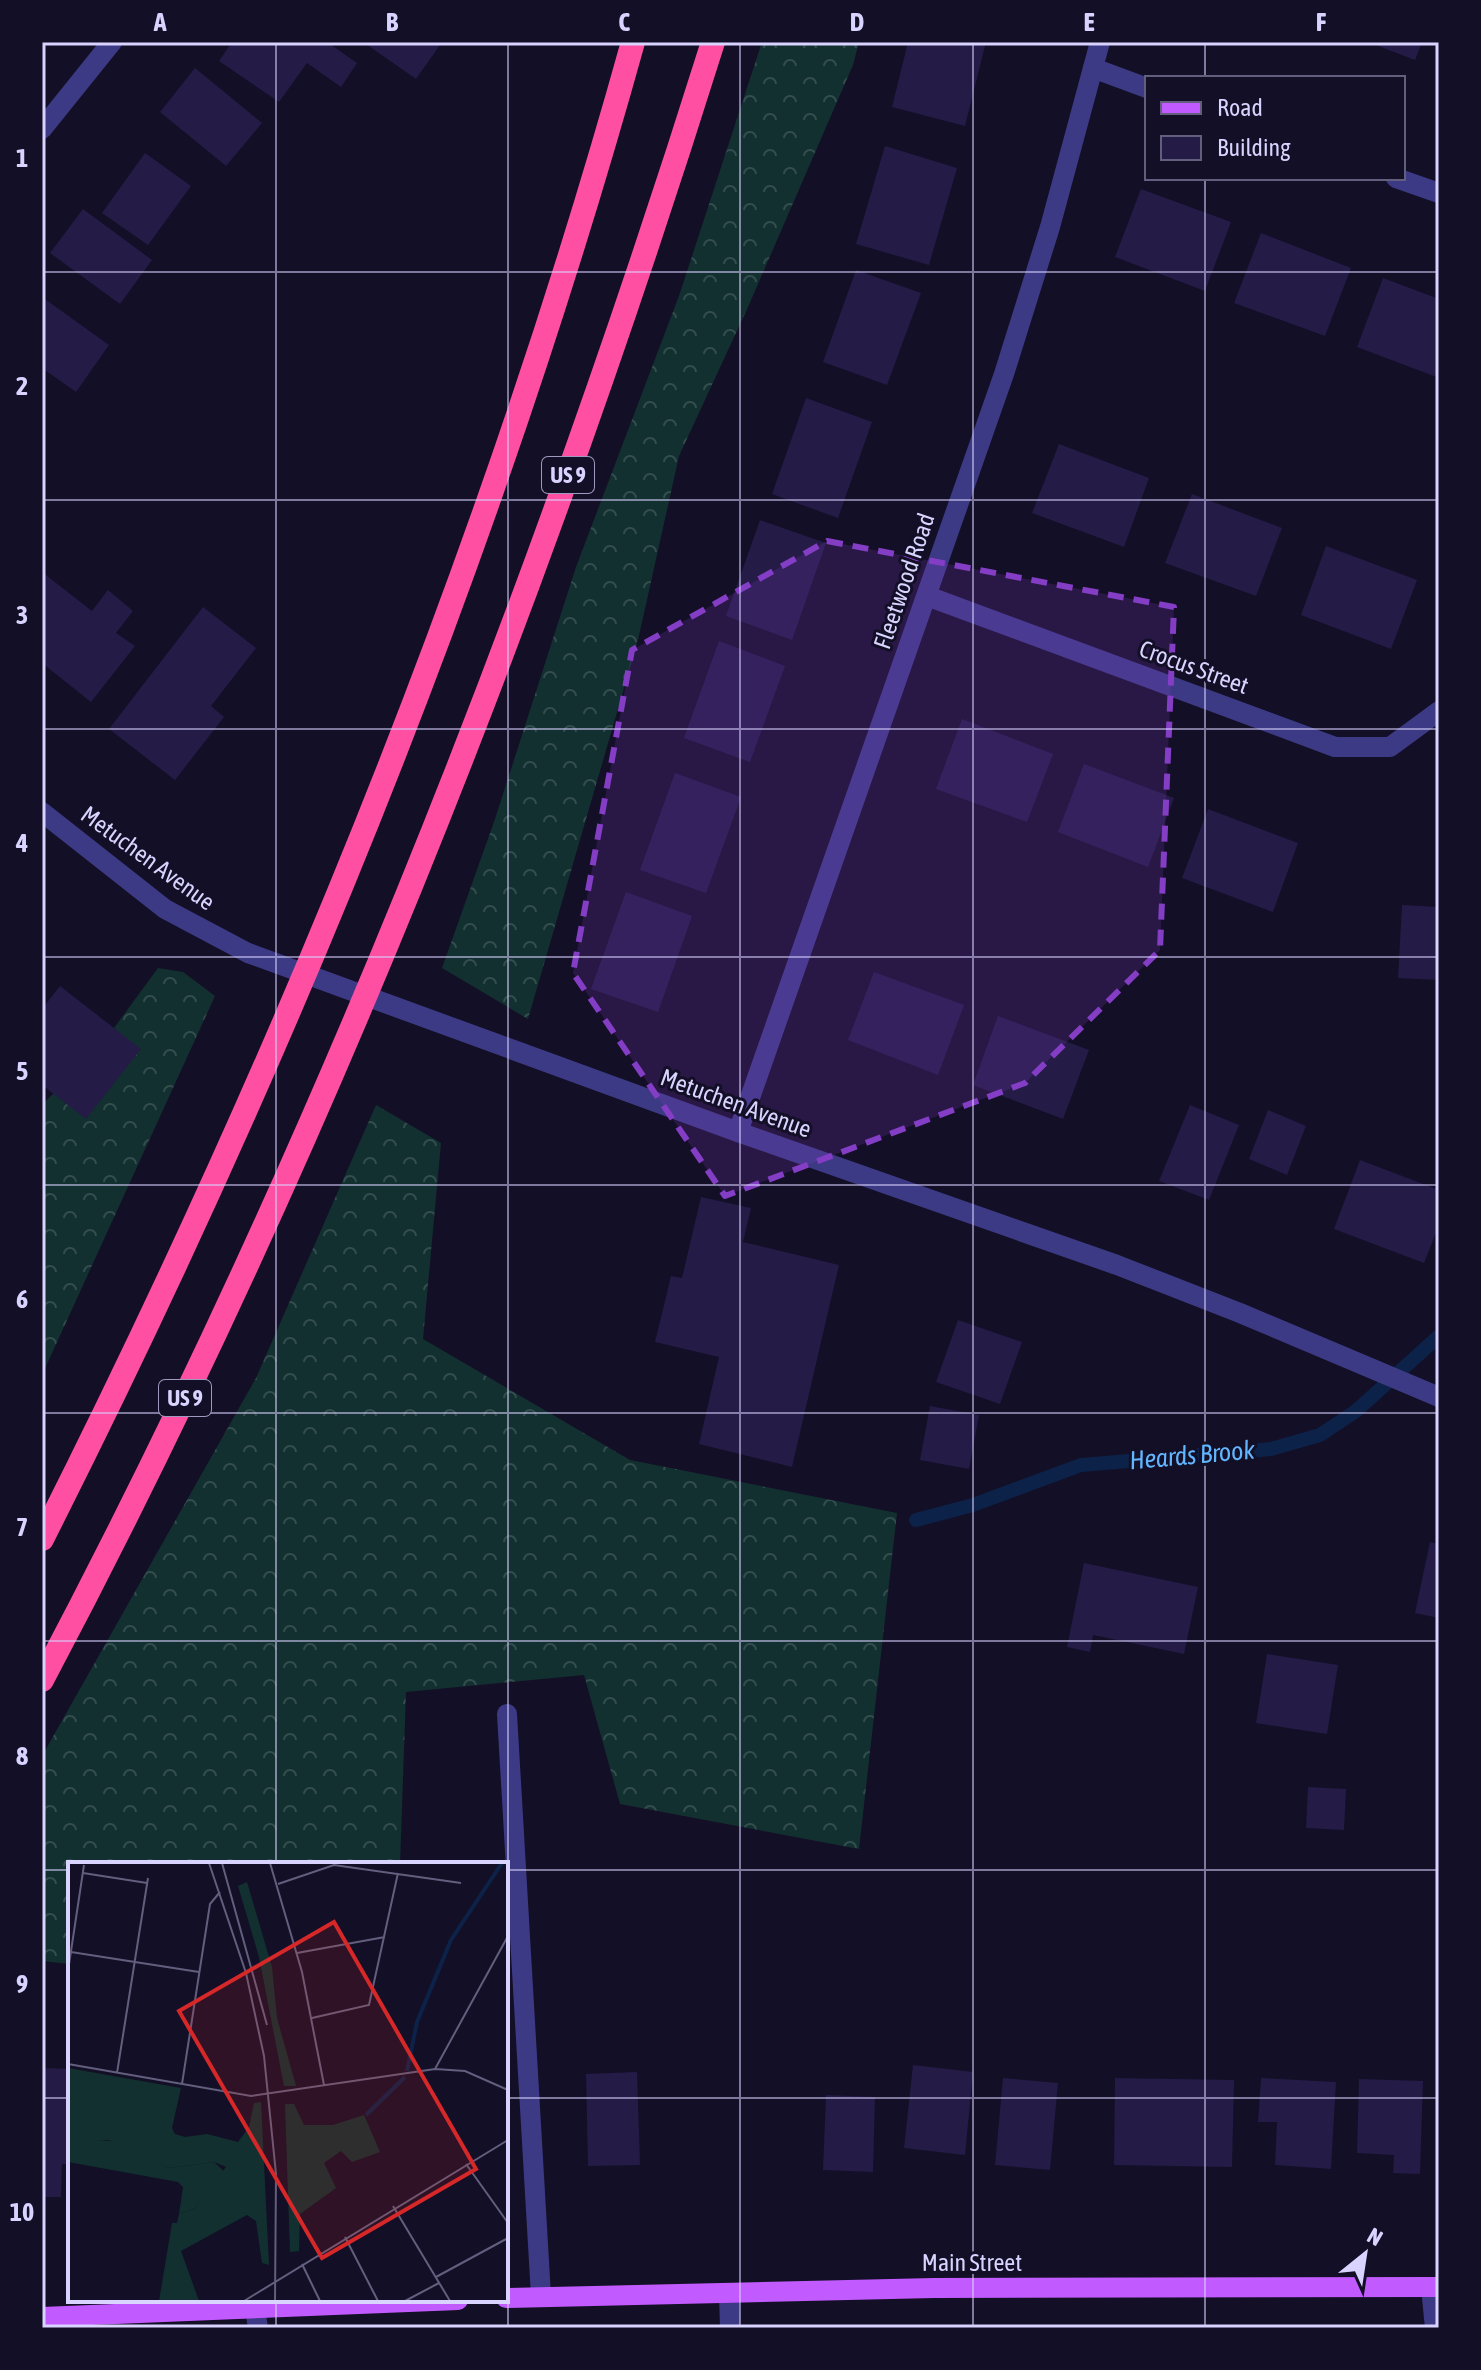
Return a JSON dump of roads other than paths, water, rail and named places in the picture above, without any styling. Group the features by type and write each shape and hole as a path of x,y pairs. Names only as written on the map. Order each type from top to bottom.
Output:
{"highway":[{"name":"US 9","path":"42,1539 175,1269 259,1083 424,678 485,511 596,174 633,42"},
{"name":"US 9","path":"42,1680 244,1274 405,902 530,579 598,392 666,193 713,42"}],"main road":[{"name":"Main Street","path":"508,2298 949,2288 1435,2287"},
{"path":"42,2317 257,2318 436,2302"}],"street":[{"path":"42,129 112,42"},
{"name":"Fleetwood Road","path":"738,1132 1004,374 1050,227 1100,42"},
{"path":"1093,68 1145,87"},
{"path":"1402,180 1439,193"},
{"name":"Crocus Street","path":"927,596 1335,747 1390,747 1439,711"},
{"name":"Metuchen Avenue","path":"42,812 165,909 248,953 738,1132 1117,1265 1434,1395"},
{"path":"507,1714 541,2296"},
{"path":"1435,2287 1435,2328"},
{"path":"729,2293 730,2328"}],"waterway":[{"name":"Heards Brook","path":"916,1520 973,1505 1081,1465 1271,1449 1320,1435 1356,1411 1439,1336"}]}
